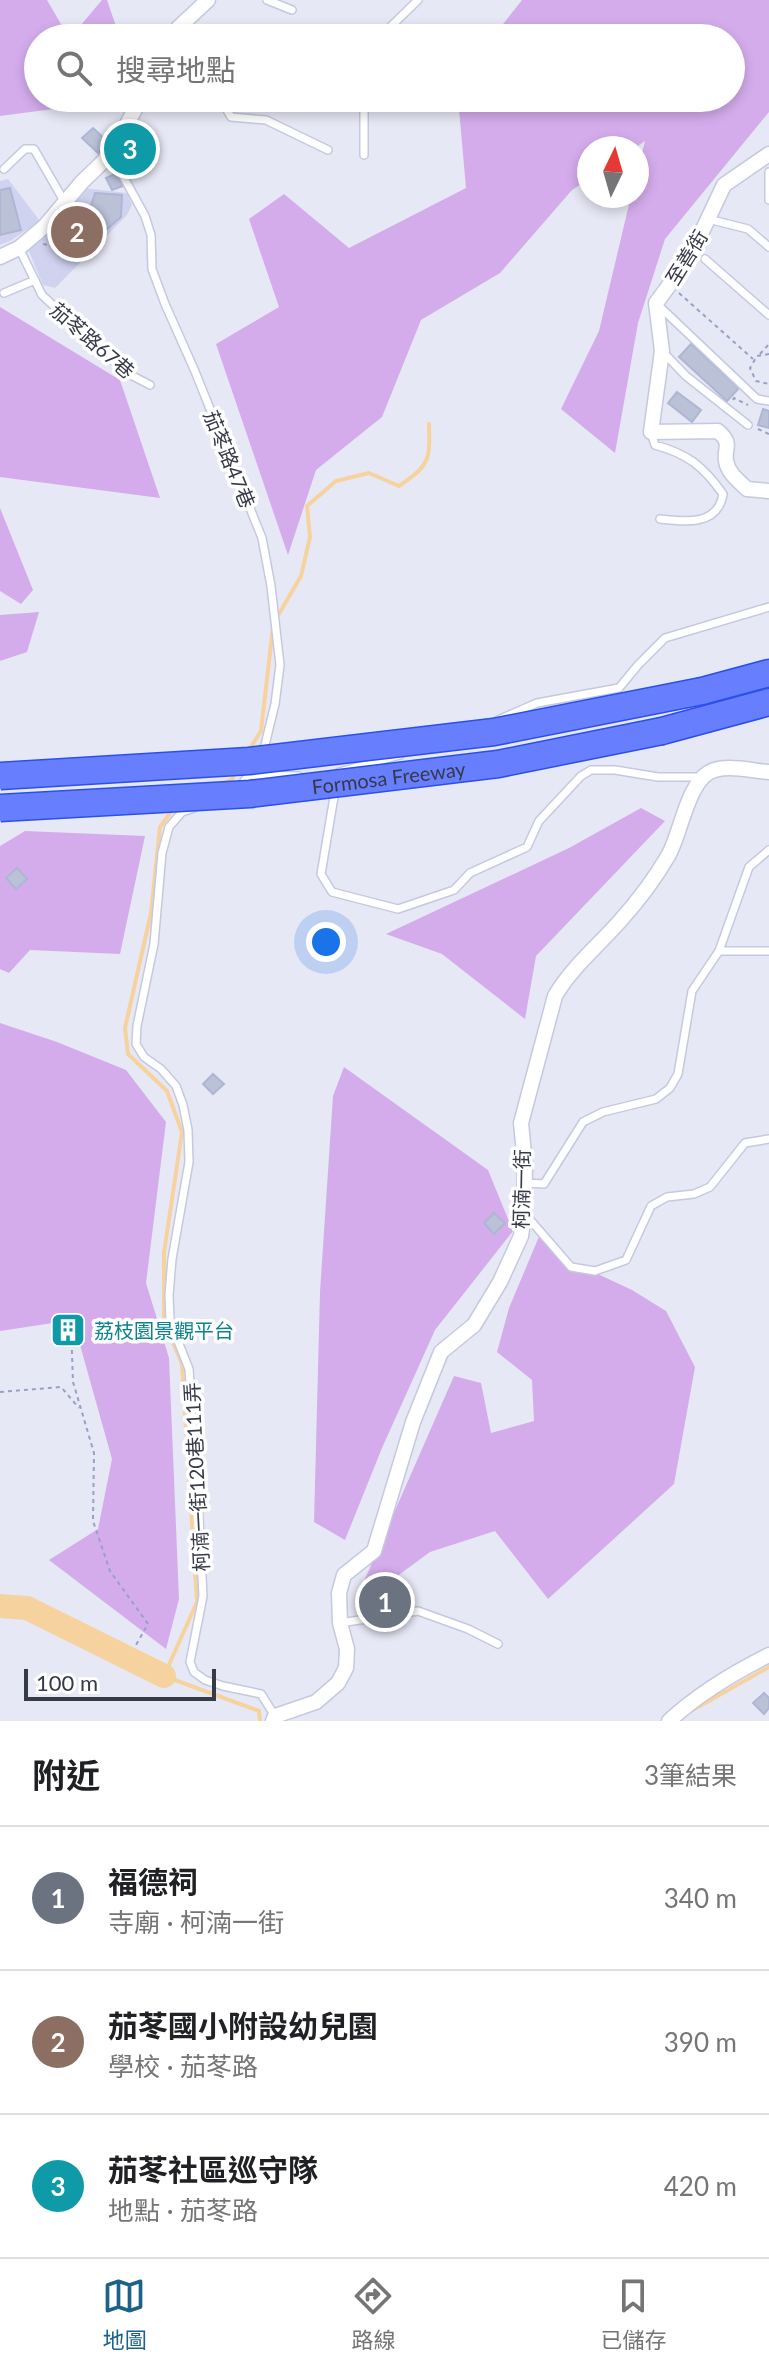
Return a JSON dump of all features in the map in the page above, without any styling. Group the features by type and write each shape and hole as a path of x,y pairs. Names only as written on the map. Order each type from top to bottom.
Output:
{"highway":[{"name":"Formosa Freeway","path":"0,776 249,761 494,732 702,691 769,673"},
{"name":"Formosa Freeway","path":"0,808 265,792 498,764 662,731 769,702"}],"street":[{"path":"187,24 208,0"},
{"path":"0,257 19,248 45,226 64,201 111,154 134,112"},
{"name":"至善街","path":"651,432 662,351 656,303 690,257 724,185 769,154"},
{"path":"651,432 718,431 727,439 726,460 730,472 747,489 769,491"},
{"path":"704,777 708,772 724,769 769,772"},
{"name":"柯湳一街","path":"274,1718 316,1702 338,1683 346,1668 347,1649 340,1623 339,1593 344,1575 374,1551 413,1422 441,1352 474,1325 500,1282 521,1236 525,1183 521,1123 555,996 564,980 648,888 671,852 685,811 704,777"},
{"path":"669,1721 687,1703 769,1655"}],"lane":[{"path":"267,0 292,10"},
{"path":"393,24 418,0"},
{"path":"228,112 231,117 266,120 328,150"},
{"path":"364,112 364,155"},
{"path":"4,169 25,149 34,149 64,201"},
{"name":"茄苳路47巷","path":"111,154 145,216 151,235 152,269 156,281 262,538 280,665 268,735 260,763 249,775"},
{"path":"769,172 769,200"},
{"path":"708,219 748,229 769,247"},
{"name":"茄苳路67巷","path":"19,248 42,295 125,372 150,385"},
{"path":"705,259 769,315"},
{"path":"4,293 35,280"},
{"path":"656,303 757,399 769,401"},
{"path":"662,351 686,376 748,425"},
{"path":"651,432 655,445 673,449 695,462 708,472 723,494 721,506 709,517 682,522 660,519"},
{"path":"704,777 658,777 615,770 591,770 581,776 539,821 527,847 470,873 454,890 398,909 332,892 321,874 339,771 427,748 537,703 619,688 665,638 769,607"},
{"path":"249,775 308,776"},
{"name":"柯湳一街120巷111弄","path":"249,775 235,791 207,805 182,812 169,827 162,853 154,944 136,1044 144,1057 161,1069 176,1086 188,1130 189,1162 169,1295 170,1321 189,1369 198,1499 203,1596 190,1662 194,1672 205,1680 261,1694 274,1718"},
{"path":"323,777 338,777"},
{"path":"525,1183 544,1184 583,1122 603,1112 656,1099 670,1088 678,1074 692,991 719,951 749,867 769,850"},
{"path":"719,951 769,951"},
{"path":"524,1214 571,1267 595,1271 626,1260 651,1206 667,1197 694,1194 710,1187 745,1143 769,1139"},
{"path":"340,1623 418,1611 468,1629 498,1644"}],"path":[{"path":"33,236 43,244 67,249"},
{"path":"682,295 753,359"},
{"path":"769,344 753,359 750,368 752,378 760,384 769,384"},
{"path":"759,355 769,354"},
{"path":"731,403 734,398 755,408 757,399"},
{"path":"748,425 769,434"},
{"path":"71,1326 73,1382 94,1453 93,1521 110,1571 148,1624 136,1645"},
{"path":"0,1392 61,1387 80,1409"}],"shaded area":[{"path":"0,0 47,0 61,24 24,24 24,112 31,112 0,116"},
{"path":"102,0 107,0 115,24 82,24"},
{"path":"522,0 769,0 769,112 665,239 638,323 615,453 561,409 599,331 628,208 649,208 649,136 577,136 577,187 500,273 421,320 382,417 316,470 288,555 216,344 279,307 249,219 284,194 349,248 466,188 459,112 745,112 745,24 503,24"},
{"path":"8,179 40,221 0,245 0,181"},
{"path":"83,188 127,193 132,205 127,215 55,288 43,285 28,249"},
{"path":"0,307 120,380 160,498 0,477"},
{"path":"0,508 33,590 21,604 0,591"},
{"path":"39,612 27,652 0,661 0,615"},
{"path":"641,808 665,821 536,956 525,1019 442,954 386,934 569,848"},
{"path":"25,831 145,836 120,954 30,950 9,973 0,969 0,846"},
{"path":"0,1023 126,1070 166,1122 146,1283 169,1358 179,1599 166,1649 49,1560 98,1529 112,1459 73,1320 0,1331"},
{"path":"344,1067 488,1170 513,1231 435,1330 345,1540 314,1522 320,1292 333,1096"},
{"path":"543,1227 555,1254 632,1290 666,1311 695,1367 674,1484 548,1599 495,1531 430,1552 381,1588 365,1579 454,1376 481,1383 491,1433 534,1421 532,1380 497,1352 509,1308"}],"building":[{"path":"93,128 108,142 98,153 82,138"},
{"path":"128,142 137,146 132,157 122,153"},
{"path":"117,173 123,186 112,190 106,178"},
{"path":"10,188 21,230 0,235 0,190"},
{"path":"95,193 122,195 121,217 83,250 82,257 70,258 65,254 69,241 57,238 57,233 87,205 91,206"},
{"path":"691,344 739,388 727,401 679,357"},
{"path":"677,392 701,410 692,422 668,403"},
{"path":"763,409 769,411 769,428 758,425"},
{"path":"17,868 27,879 16,889 6,878"},
{"path":"213,1074 224,1084 213,1094 203,1084"},
{"path":"494,1213 505,1223 494,1234 484,1223"},
{"path":"382,1595 392,1603 387,1610 377,1602"},
{"path":"764,1693 769,1698 769,1708 764,1714 753,1703"}],"waterway":[{"path":"276,619 301,576 310,537 307,506 336,481 369,473 399,486 417,473 426,461 429,424"},
{"path":"249,750 261,731 273,627"},
{"path":"223,783 232,779 236,771"},
{"path":"173,809 160,827 151,913 125,1028 128,1054 167,1091 182,1132 164,1253 164,1321 182,1364 197,1602 164,1676 259,1711 260,1721"},
{"path":"0,1606 27,1608 164,1676"},
{"path":"691,1711 769,1667"}],"place":[{"name":"茄苳社區巡守隊","path":"130,149"},
{"name":"茄苳國小附設幼兒園","path":"77,232"},
{"name":"荔枝園景觀平台","path":"68,1330"},
{"name":"福德祠","path":"385,1602"}]}
